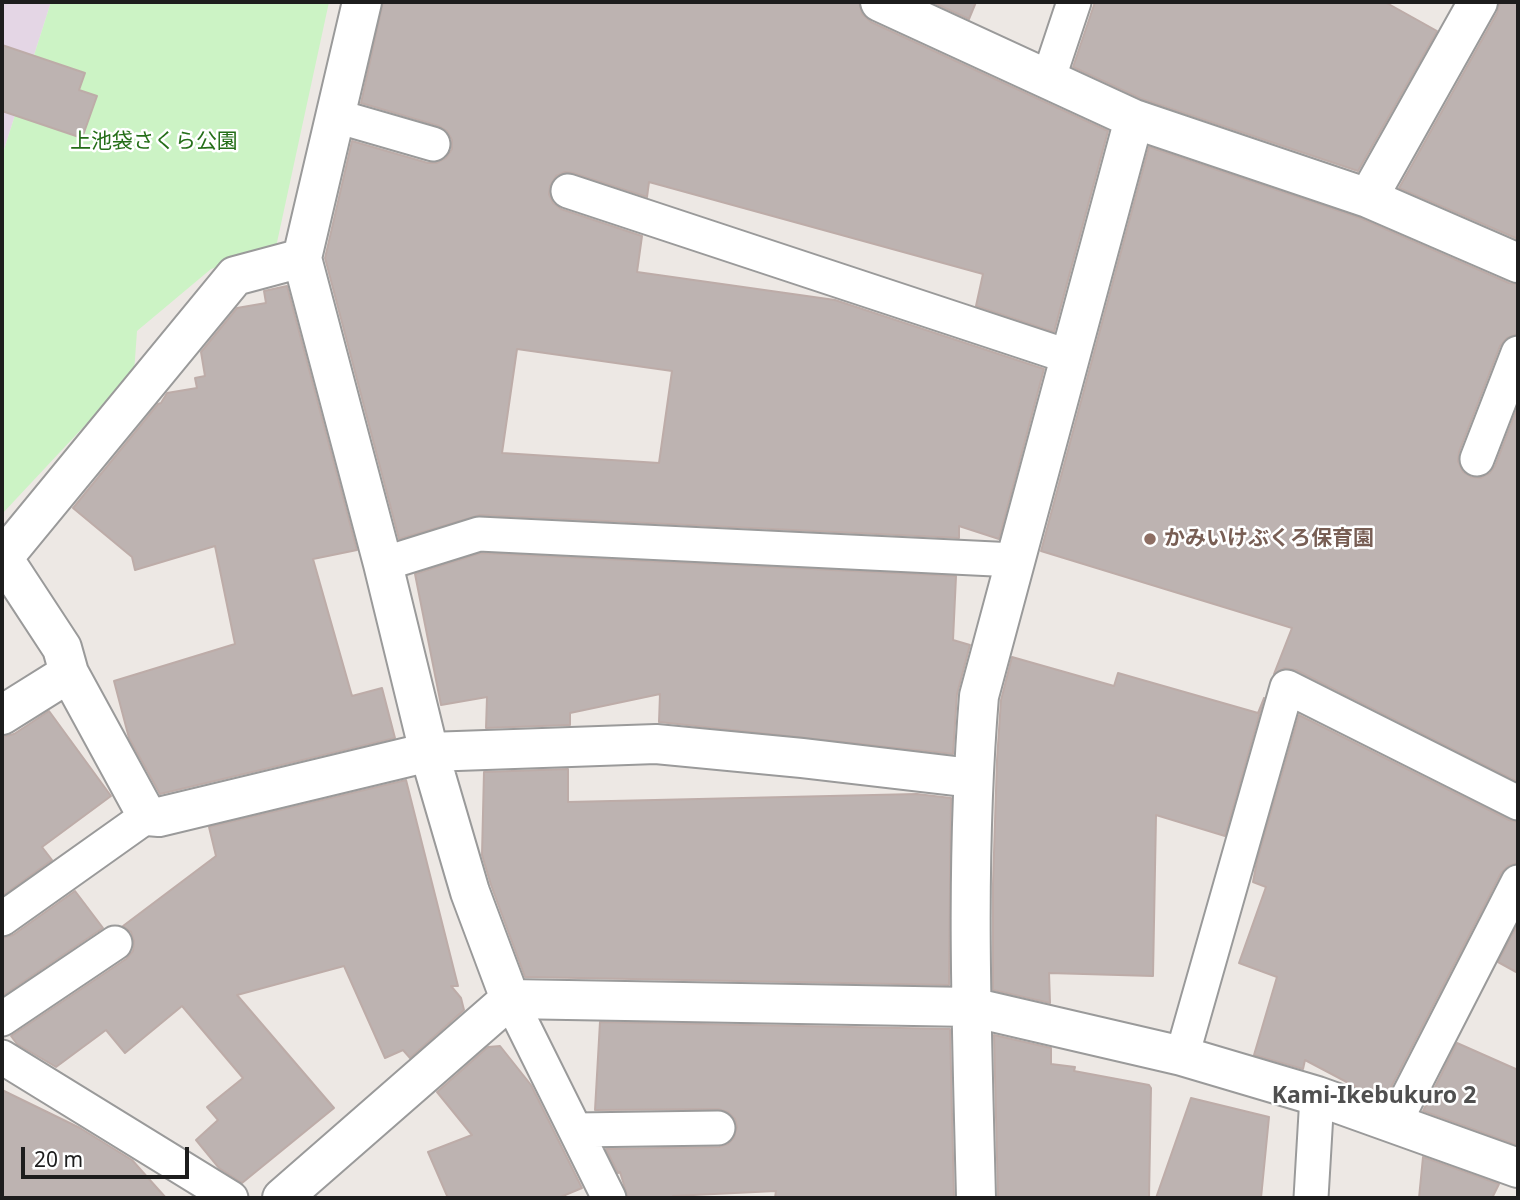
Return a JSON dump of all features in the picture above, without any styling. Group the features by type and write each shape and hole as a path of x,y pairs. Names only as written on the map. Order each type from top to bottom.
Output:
{"street":[{"path":"362,2 302,258 383,564 429,752 471,892 510,999"},
{"path":"880,2 1134,119 1368,198 1518,263"},
{"path":"1368,198 1478,2"},
{"path":"976,1198 971,1007 972,779 979,696 1134,119"},
{"path":"302,258 235,276 3,558 62,649 69,673 147,816 159,817 429,752 656,744 802,758 972,779"},
{"path":"2,715 69,673"},
{"path":"282,1198 510,999 971,1007 1182,1056 1317,1096 1518,1168"}],"lane":[{"path":"1048,80 1074,2"},
{"path":"336,116 433,144"},
{"path":"568,191 1070,357"},
{"path":"1477,459 1518,354"},
{"path":"383,564 479,534 1015,560"},
{"path":"1182,1056 1287,687 1518,803"},
{"path":"2,919 147,816"},
{"path":"1394,1124 1518,882"},
{"path":"2,1019 115,943"},
{"path":"510,999 609,1198"},
{"path":"2,1057 231,1198"},
{"path":"1311,1198 1317,1096"},
{"path":"576,1130 718,1128"}],"shaded area":[{"path":"2,2 51,2 2,156"}],"green space":[{"name":"上池袋さくら公園","path":"51,2 329,2 276,247 211,269 137,331 134,373 2,514 2,156"}],"building":[{"path":"383,2 859,2 862,14 871,22 1108,131 1054,332 976,306 983,274 649,182 647,197 565,172 556,176 550,186 549,194 553,203 561,209 642,236 637,272 835,300 1044,369 999,539 959,526 959,538 480,515 399,539 325,258 352,141 428,163 437,163 446,158 452,149 452,140 447,131 439,126 361,103","holes":["517,349 672,371 659,463 502,453"]},
{"path":"932,2 976,2 969,19"},
{"path":"1095,2 1385,2 1437,31 1358,171 1142,99 1073,67"},
{"path":"1500,2 1518,2 1518,239 1399,188 1497,13"},
{"path":"2,45 85,73 79,90 97,96 82,138 2,111"},
{"path":"1149,147 1360,218 1509,283 1518,284 1518,334 1507,338 1500,346 1459,452 1458,461 1463,472 1471,477 1481,478 1490,473 1518,406 1518,782 1296,670 1284,668 1274,674 1292,628 1041,551"},
{"path":"287,286 357,550 313,559 352,696 382,688 395,738 160,794 129,738 114,681 235,644 215,546 135,570 132,557 73,508 167,393 197,388 195,378 205,376 201,352 237,308 266,303 264,291"},
{"path":"481,553 956,576 953,640 970,645 957,694 953,754 659,722 660,694 570,713 570,725 486,728 487,697 441,705 415,574"},
{"path":"1012,657 1114,686 1118,673 1258,713 1264,698 1225,836 1156,815 1153,976 1049,973 1050,1003 993,990 997,760 1001,700"},
{"path":"49,711 111,796 42,847 52,860 2,896 2,737 14,734"},
{"path":"1299,715 1509,820 1518,822 1518,863 1508,866 1501,873 1386,1097 1358,1088 1305,1060 1303,1069 1254,1055 1277,977 1239,963 1266,887 1253,882 1257,861"},
{"path":"568,769 568,802 917,794 951,798 949,985 525,977 482,855 484,772"},
{"path":"406,780 458,986 451,986 461,998 464,1010 410,1058 403,1050 385,1058 344,966 237,995 334,1108 242,1183 219,1168 196,1140 218,1120 207,1107 243,1078 182,1006 125,1053 106,1030 56,1067 17,1044 11,1036 126,959 133,951 134,941 131,932 123,926 216,856 209,827"},
{"path":"75,891 103,928 2,996 2,938 13,935"},
{"path":"1518,924 1518,973 1498,962"},
{"path":"600,1022 950,1029 954,1198 775,1198 776,1191 673,1198 628,1198 620,1172 618,1173 606,1149 719,1147 734,1138 737,1127 735,1119 728,1112 718,1109 595,1110"},
{"path":"994,1035 1051,1048 1051,1064 1149,1085 1149,1198 998,1198"},
{"path":"1457,1043 1518,1070 1517,1145 1423,1111"},
{"path":"500,1046 531,1085 582,1188 558,1198 448,1198 428,1152 472,1135 437,1092 488,1047"},
{"path":"2,1090 80,1128 132,1160 166,1198 2,1198"},
{"path":"1191,1098 1269,1117 1261,1198 1156,1198"},
{"path":"1423,1157 1499,1184 1492,1198 1419,1198"}],"place":[{"name":"かみいけぶくろ保育園","path":"1150,539"}],"district":[{"name":"Kami-Ikebukuro 2","path":"1374,1096"}]}
